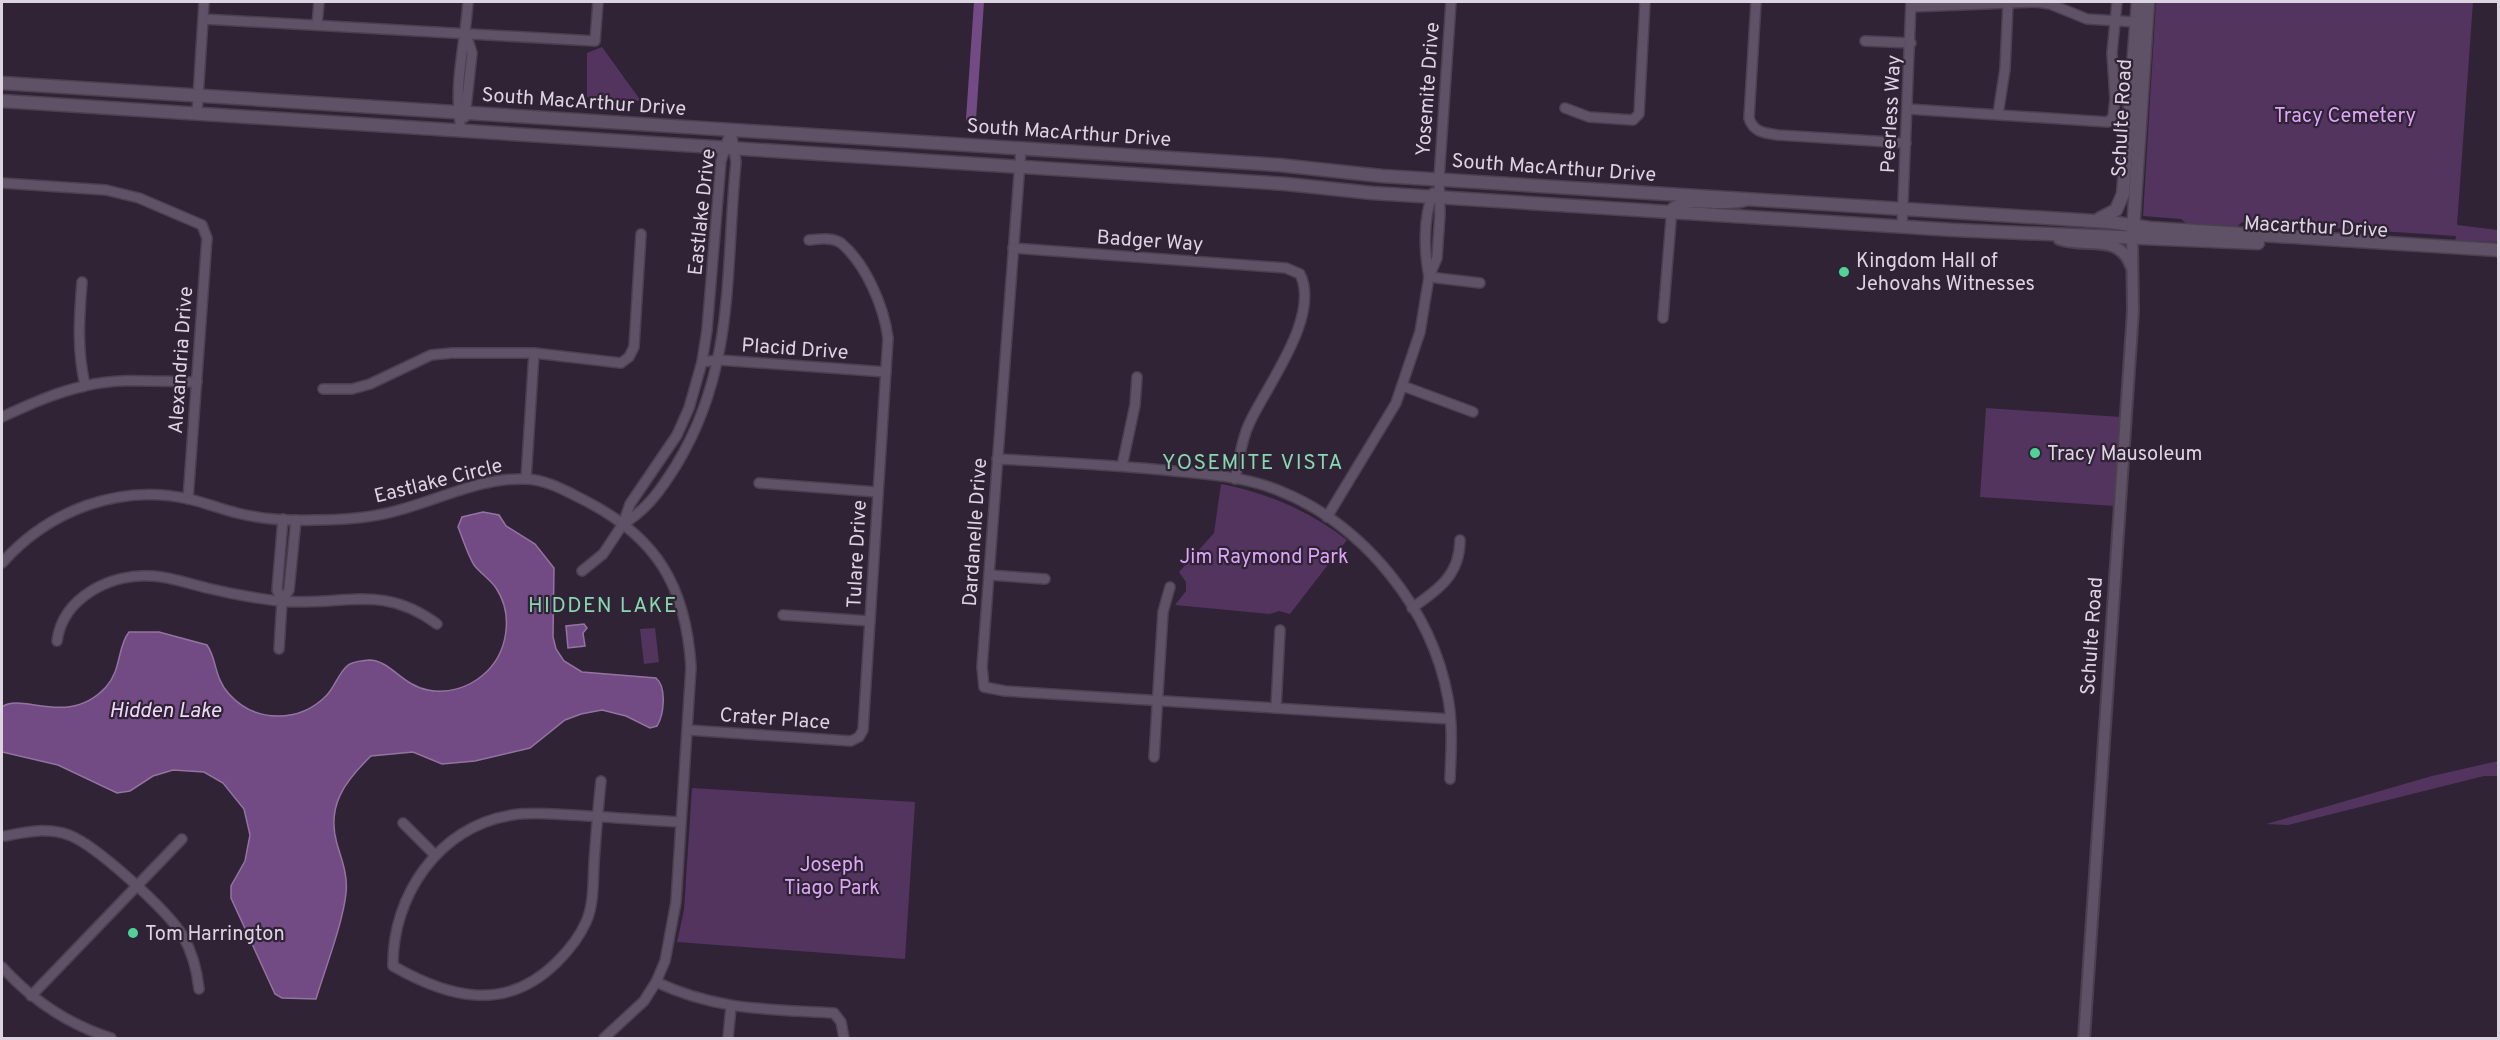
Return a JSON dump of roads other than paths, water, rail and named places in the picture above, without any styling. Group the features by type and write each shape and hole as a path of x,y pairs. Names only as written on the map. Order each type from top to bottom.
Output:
{"main road":[{"path":"2089,221 2109,216 2118,208 2122,200 2138,2"},
{"name":"Schulte Road","path":"2132,229 2148,2"},
{"name":"Schulte Road","path":"2132,229 2133,72"},
{"name":"South MacArthur Drive","path":"2,83 1300,167 1439,179 2089,221 2132,229"},
{"name":"South MacArthur Drive","path":"2,101 1019,166 1287,184 1436,197 1902,227 2044,233 2132,229"},
{"name":"Macarthur Drive","path":"2132,229 2499,250"},
{"name":"Macarthur Drive","path":"2132,229 2499,255"}],"street":[{"path":"196,113 204,2"},
{"path":"317,25 319,2"},
{"path":"461,130 471,53 466,34 468,2"},
{"path":"203,19 595,41 598,2"},
{"name":"Yosemite Drive","path":"1327,517 1377,439 1403,386 1420,332 1429,277 1425,257 1439,179 1451,2"},
{"path":"1565,108 1589,117 1632,120 1639,114 1645,2"},
{"path":"1756,2 1749,118 1754,127 1761,133 1778,135 1906,143"},
{"path":"1911,4 2031,2 2050,4 2087,19 2136,22"},
{"path":"1908,109 2108,122 2113,117 2115,99 2112,73 2118,2"},
{"name":"Peerless Way","path":"1902,227 1911,4"},
{"path":"1998,114 2005,69 2008,4"},
{"path":"1865,41 1911,43"},
{"name":"Eastlake Drive","path":"623,524 643,512 690,441 703,414 719,360 730,249 729,148 731,130"},
{"name":"Eastlake Drive","path":"582,572 603,554 623,524 630,504 677,435 692,400 702,363 713,278 720,161 729,148"},
{"name":"Dardanelle Drive","path":"1021,149 982,667 984,687 1005,691 1158,701"},
{"name":"Alexandria Drive","path":"2,183 106,190 139,198 202,225 207,238 188,499"},
{"path":"1663,318 1670,212 1680,203 1725,206 1750,200"},
{"name":"Schulte Road","path":"2084,1038 2133,272 2132,229"},
{"path":"2044,233 2063,240 2112,244 2125,253 2133,272"},
{"path":"323,389 352,389 370,384 431,355 534,353 616,364 629,357 634,347 641,234"},
{"name":"Tulare Drive","path":"809,240 824,238 840,242 865,274 885,318 888,338 863,730 859,737"},
{"name":"Badger Way","path":"1013,248 1295,270 1303,280 1304,298 1299,325 1293,343 1248,425 1235,478"},
{"path":"1429,277 1480,283"},
{"path":"82,282 77,334 79,356 86,385"},
{"path":"526,479 534,353"},
{"name":"Placid Drive","path":"702,363 719,360 886,372"},
{"path":"1122,466 1135,405 1137,377"},
{"path":"2,417 36,401 86,385 124,382 197,382"},
{"path":"1403,386 1473,412"},
{"path":"997,459 1122,466 1235,478 1280,491 1327,517 1354,537 1394,577 1433,647 1448,697 1450,779"},
{"name":"Eastlake Circle","path":"2,563 36,531 62,515 95,502 128,496 188,499 239,514 296,520 359,517 397,511 495,482 526,479 549,483 600,508 623,524 661,564 682,605 689,633 691,667 673,924 665,961 656,982 629,1018 604,1038"},
{"path":"759,483 877,492"},
{"path":"279,649 282,601 277,590 283,519"},
{"path":"282,601 289,590 296,520"},
{"path":"1412,608 1442,586 1451,576 1459,558 1460,540"},
{"path":"989,575 1045,579"},
{"path":"57,641 59,626 77,601 92,591 132,577 163,577 241,596 282,601 320,603 368,597 378,598 396,601 420,611 437,624"},
{"path":"1154,757 1163,612 1170,587"},
{"path":"783,615 870,621"},
{"path":"1276,708 1280,630"},
{"path":"1158,701 1450,719"},
{"name":"Crater Place","path":"688,730 851,741 859,737"},
{"path":"601,781 597,817 592,892 587,921 564,955 550,969 514,990 475,996 449,992 393,966 393,951 405,902 423,870 452,840 476,825 501,817 528,813 597,817 681,822"},
{"path":"403,823 435,855"},
{"path":"5,836 37,830 69,836 86,845 136,887 182,935 193,957 200,989"},
{"path":"31,996 182,839"},
{"path":"2,967 31,996 62,1018 111,1038"},
{"path":"656,982 700,1000 731,1007 834,1013 841,1022 844,1038"},
{"path":"728,1038 731,1007"}],"water":[{"name":"Hidden Lake","path":"483,512 499,515 506,526 535,544 554,568 553,637 556,649 564,661 582,672 656,678 663,694 663,708 659,721 657,726 650,728 626,716 602,710 565,720 530,748 475,761 442,764 413,752 371,756 346,785 336,806 334,830 343,862 346,893 338,932 316,999 282,998 275,994 231,898 231,886 245,861 250,835 244,809 223,783 204,772 173,770 153,776 130,791 117,793 58,765 2,752 2,707 21,703 62,707 77,705 91,699 106,687 115,673 125,638 129,632 159,632 207,645 221,682 229,694 251,710 277,716 290,715 315,705 326,696 347,666 360,661 377,661 411,684 428,690 457,689 471,683 491,666 498,656 506,634 502,599 494,585 474,565 458,527 462,517"},
{"path":"584,624 587,628 583,633 585,646 568,648 566,626"}],"waterway":[{"path":"971,119 979,2"}],"place":[{"name":"Kingdom Hall of Jehovahs Witnesses","path":"1844,272"},
{"name":"Tracy Mausoleum","path":"2035,453"},
{"name":"Tom Harrington","path":"133,933"}],"district":[{"name":"YOSEMITE VISTA","path":"1253,462"},
{"name":"HIDDEN LAKE","path":"603,605"}],"park label":[{"name":"Tracy Cemetery","path":"2345,115"},
{"name":"Jim Raymond Park","path":"1264,556"},
{"name":"Joseph Tiago Park","path":"832,876"}]}
